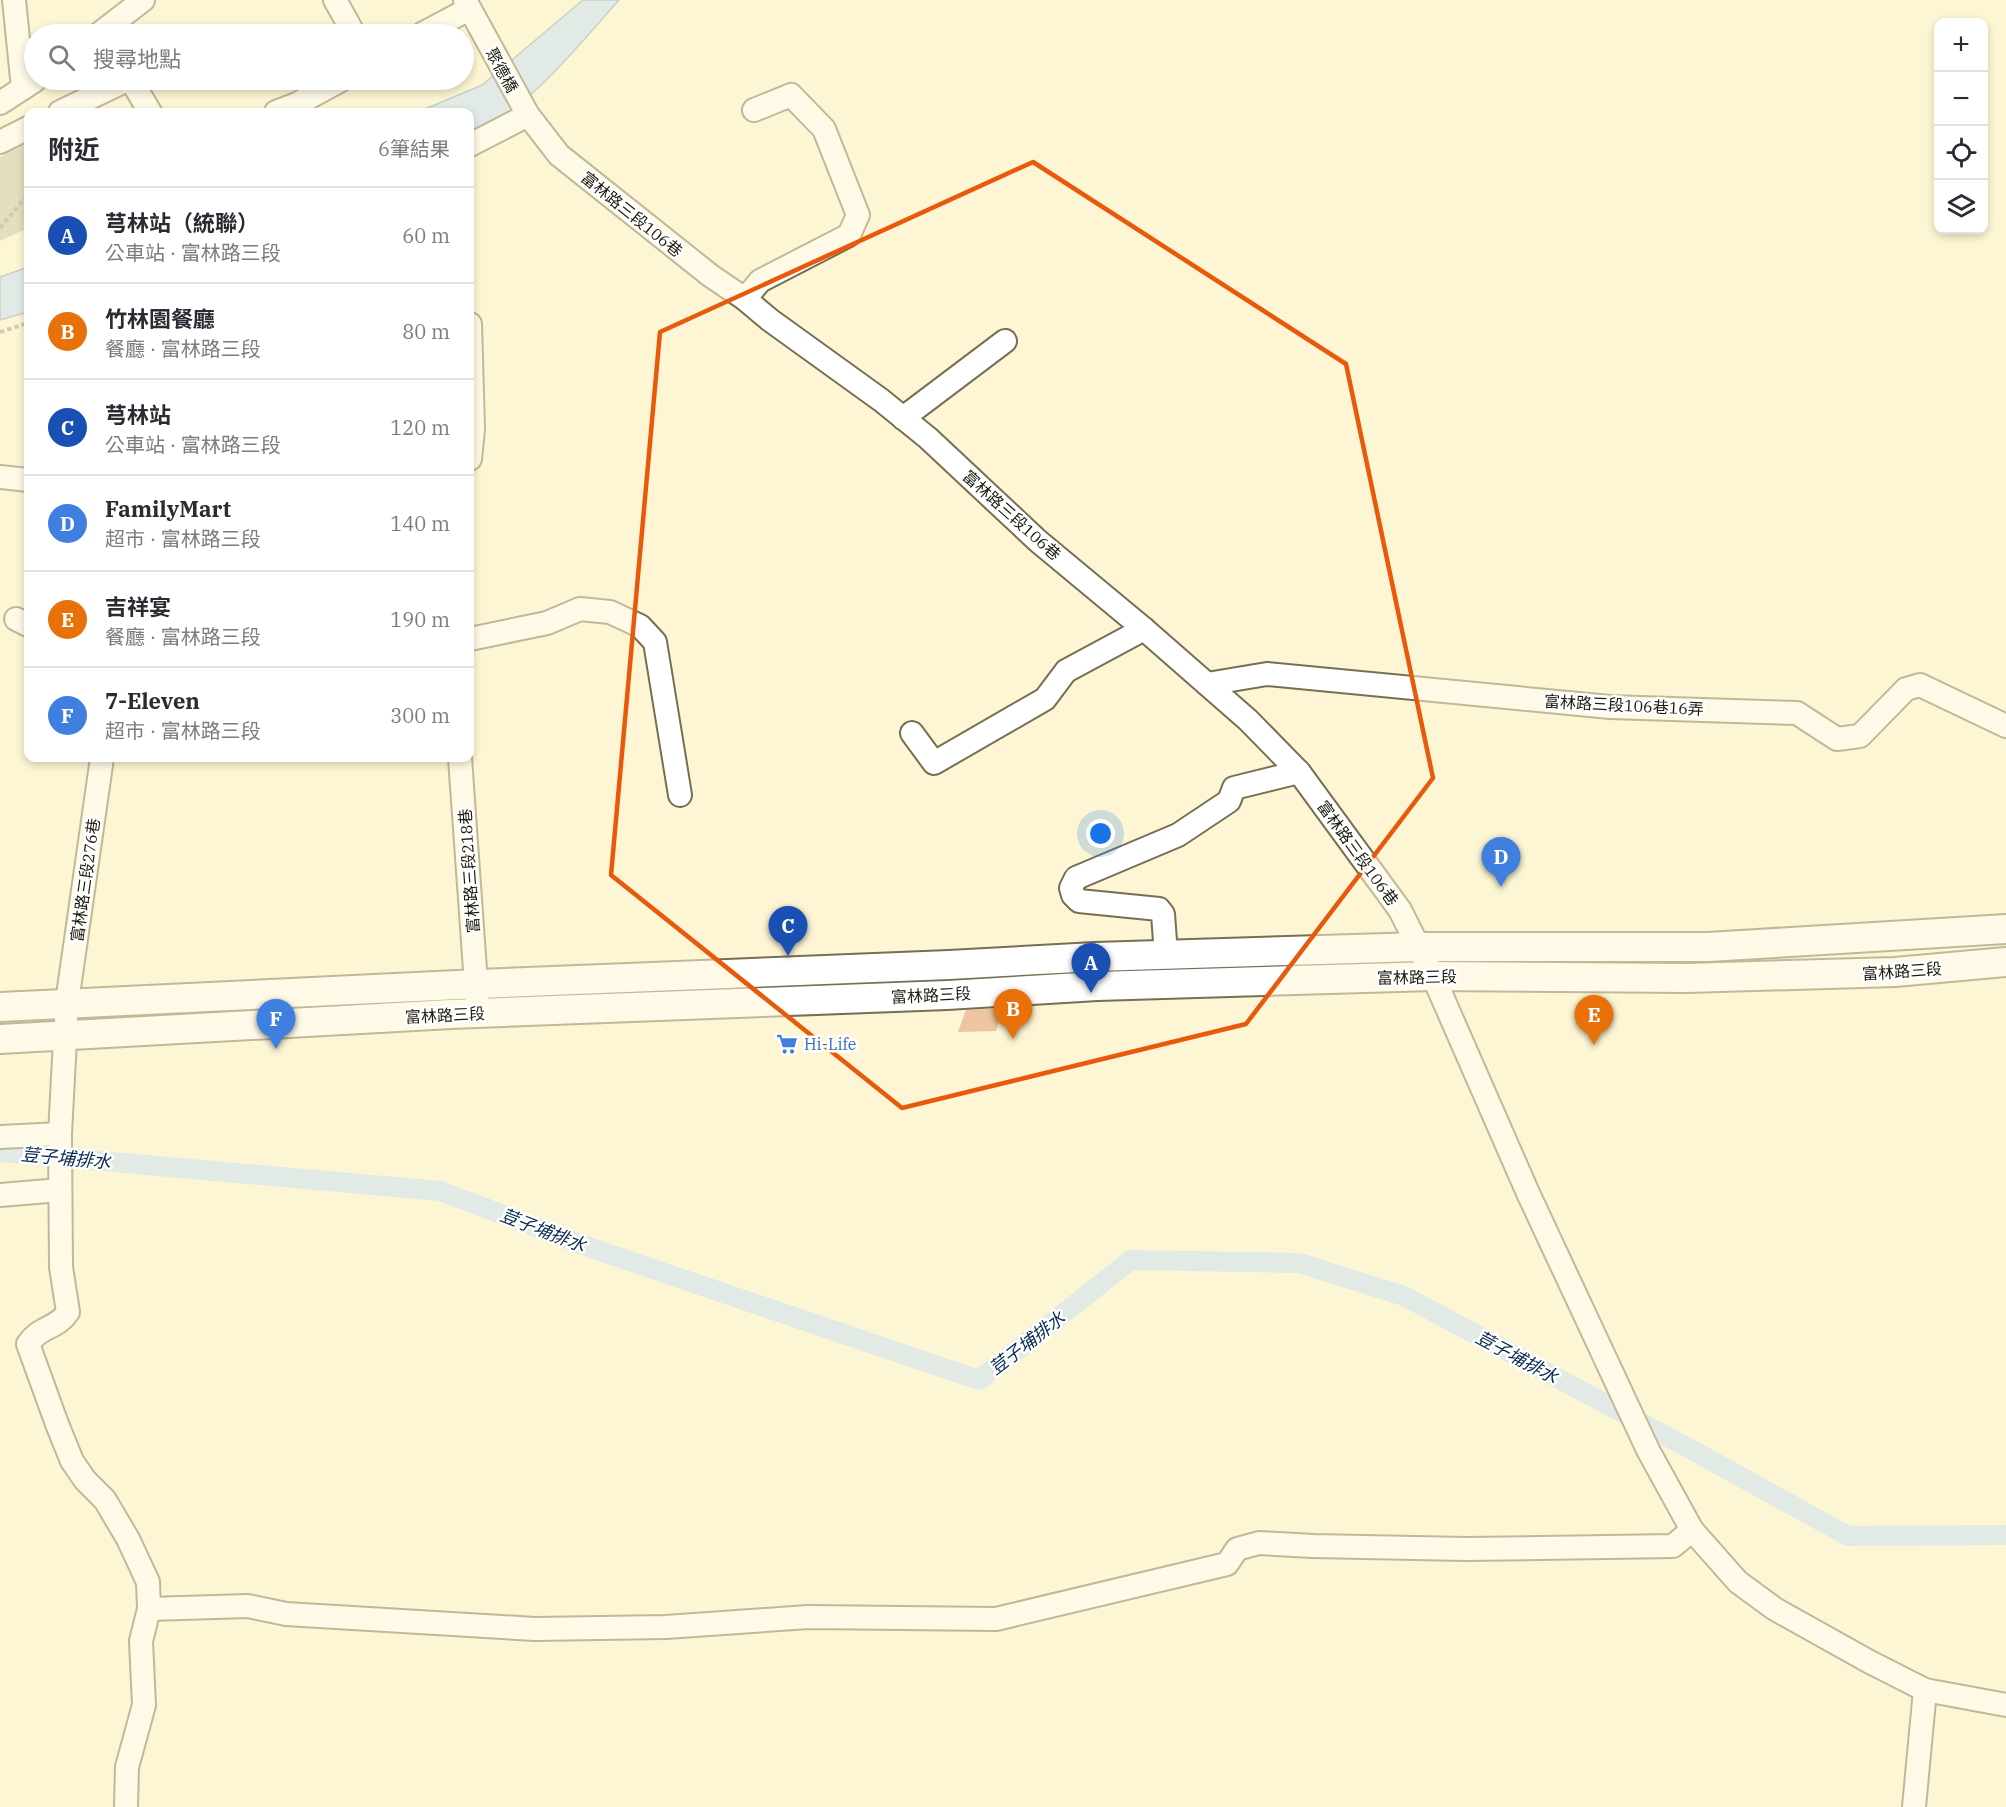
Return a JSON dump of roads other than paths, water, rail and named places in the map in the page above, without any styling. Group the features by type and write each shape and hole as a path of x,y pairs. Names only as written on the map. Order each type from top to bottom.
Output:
{"main road":[{"name":"富林路三段","path":"0,1006 1095,957 1419,947 1708,947 2006,929"},
{"name":"富林路三段","path":"0,1039 477,1013 947,995 1097,986 1433,976 1687,978 1895,972 2006,962"}],"street":[{"path":"335,0 348,24"},
{"path":"111,24 139,1"},
{"path":"443,24 470,11"},
{"name":"聚德橋","path":"470,11 528,115"},
{"path":"10,13 24,63"},
{"path":"0,103 24,88"},
{"path":"69,108 107,90"},
{"path":"136,90 147,108"},
{"path":"286,108 323,90"},
{"path":"745,299 760,281 849,235 858,215 824,129 792,95 753,110"},
{"path":"474,143 528,115"},
{"name":"富林路三段106巷","path":"528,115 559,155 683,255 826,359 936,446 1038,541 1248,720 1299,772 1400,910 1433,976 1528,1193 1625,1403 1692,1530 1738,1582 1775,1609 1868,1661 1924,1690 2006,1705"},
{"path":"0,142 24,130"},
{"path":"903,418 1005,341"},
{"path":"0,477 24,480"},
{"path":"474,638 547,623 580,609 610,612 640,626 655,642 680,795"},
{"path":"912,733 934,763 1045,699 1066,671 1144,629"},
{"name":"富林路三段106巷16弄","path":"1207,684 1267,674 1610,707 1797,713 1837,739 1860,736 1906,689 1920,685 2006,726"},
{"name":"富林路三段276巷","path":"101,762 67,1002 60,1134 60,1182 61,1267 68,1312 62,1320 35,1334 28,1344 72,1461 85,1480 105,1500 148,1582 149,1609"},
{"name":"富林路三段218巷","path":"460,762 477,984 477,1013"},
{"path":"1166,955 1163,914 1159,909 1079,901 1073,896 1071,888 1074,882 1077,878 1178,836 1229,801 1234,788 1299,772"},
{"path":"1095,957 1097,986"},
{"path":"947,995 949,965"},
{"path":"0,1137 60,1134"},
{"path":"0,1195 60,1182"},
{"path":"126,1807 127,1767 144,1705 141,1641 149,1609 248,1606 286,1614 535,1629 666,1627 808,1617 996,1619 1227,1564 1236,1549 1258,1543 1466,1549 1673,1546 1692,1530"},
{"path":"1914,1807 1924,1690"}],"water":[{"path":"583,0 619,0 551,76 532,94 492,124 474,134 474,108 427,108 482,85"},
{"path":"24,268 24,313 0,320 0,277"}],"waterway":[{"name":"荳子埔排水","path":"0,1152 440,1191 591,1248 979,1380 1131,1260 1299,1263 1404,1296 1848,1536 2006,1535"}],"place":[{"name":"FamilyMart","path":"1501,887"},
{"name":"芎林站","path":"788,956"},
{"name":"芎林站（統聯）","path":"1091,993"},
{"name":"竹林園餐廳","path":"1013,1039"},
{"name":"Hi-Life","path":"787,1044"},
{"name":"吉祥宴","path":"1594,1045"},
{"name":"7-Eleven","path":"276,1049"}]}
